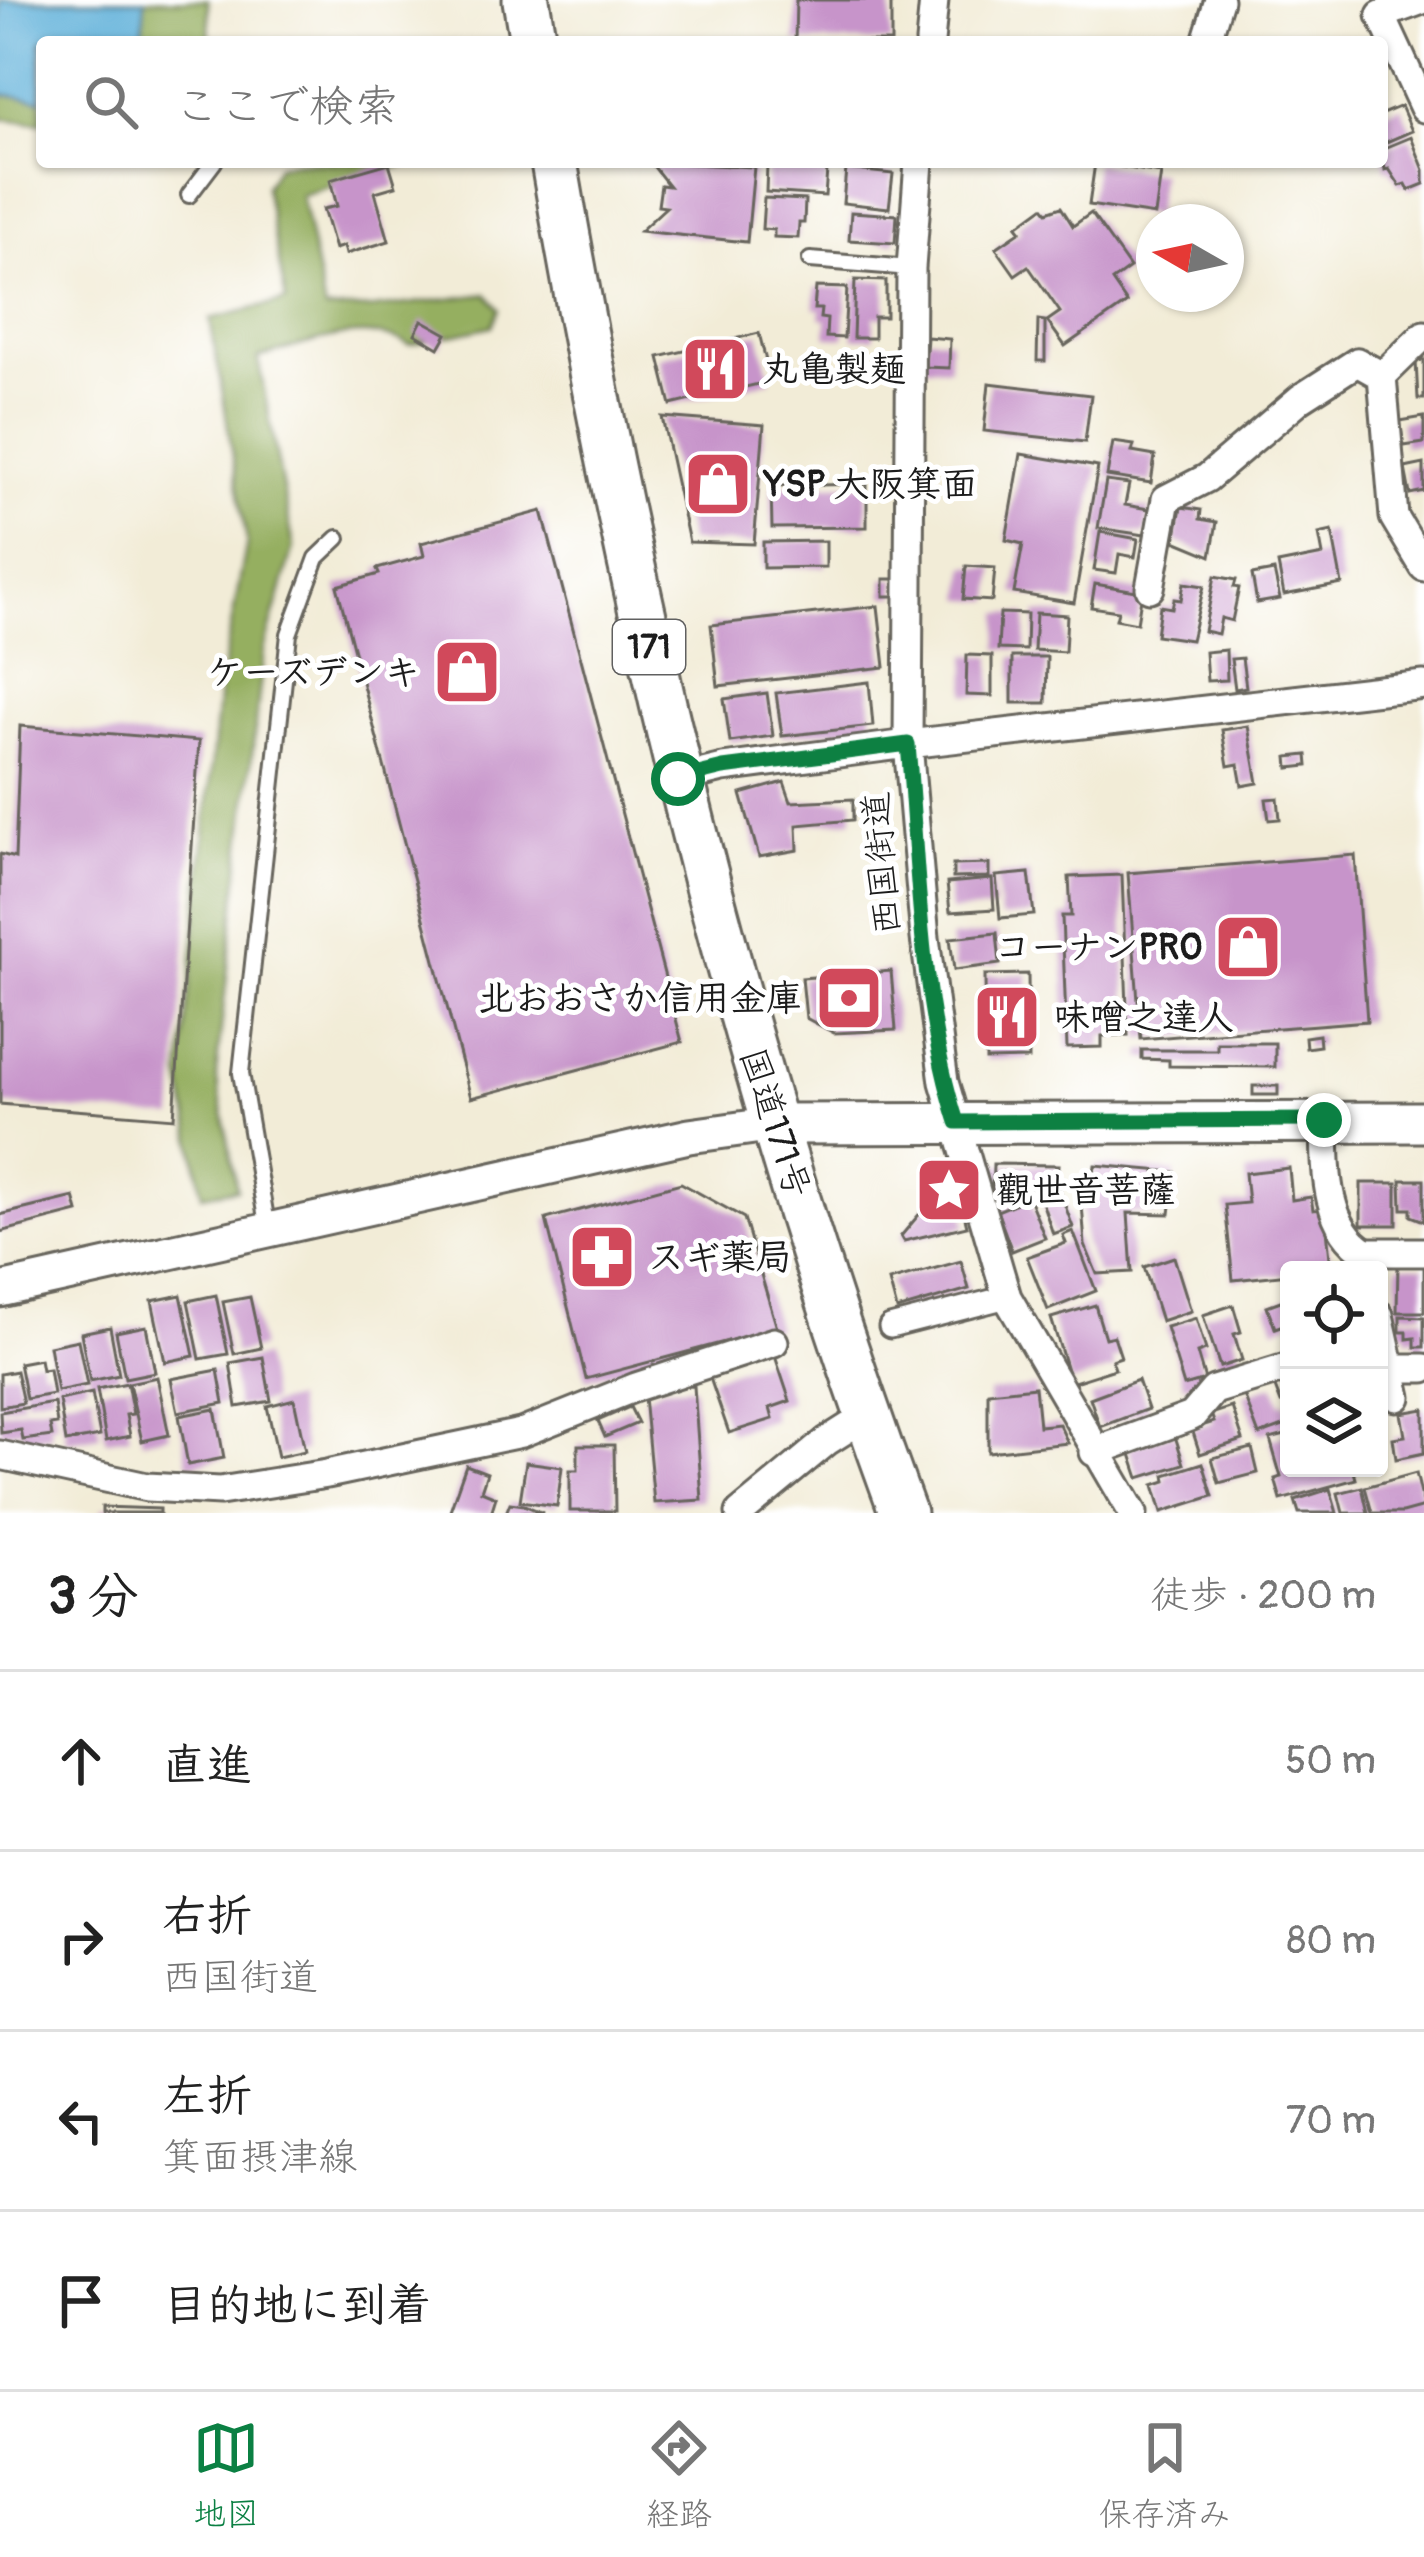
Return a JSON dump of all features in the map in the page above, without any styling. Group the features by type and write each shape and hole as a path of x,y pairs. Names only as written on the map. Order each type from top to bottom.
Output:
{"highway":[{"name":"国道171号","path":"555,168 583,335 678,779 775,1124 903,1513"}],"main road":[{"path":"775,1124 1424,1122"}],"street":[{"path":"931,36 934,0"},
{"path":"1208,36 1219,0"},
{"path":"1422,0 1382,8 1424,108"},
{"name":"西国街道","path":"919,168 911,268 908,744 925,938 944,1082 1007,1297 1132,1513"},
{"path":"1382,376 1424,335"},
{"path":"1150,588 1166,499 1207,478 1301,398 1357,362 1382,376"},
{"path":"1382,376 1394,517 1424,567"},
{"path":"678,779 723,768 908,744 1424,686"},
{"path":"1324,1120 1330,1199 1346,1240 1367,1261 1424,1252"},
{"path":"0,1290 689,1136 775,1124"},
{"path":"890,1328 1007,1297"},
{"path":"0,1455 147,1487 220,1490 327,1474 521,1433 636,1387 774,1342"},
{"path":"1388,1359 1397,1397"},
{"path":"1390,1369 1424,1368"},
{"path":"1094,1452 1192,1416 1214,1390 1283,1369"},
{"path":"740,1513 827,1441 868,1415"}],"lane":[{"path":"189,194 209,168"},
{"path":"810,260 911,268"},
{"path":"268,1230 241,1073 289,634 317,558 338,538"}],"green space":[{"path":"0,0 208,0 210,36 36,36 36,122 0,119"},
{"path":"276,168 393,168 301,195 325,310 487,294 499,309 492,326 409,345 373,334 354,334 258,358 294,547 264,650 216,1074 237,1189 202,1195 181,1075 219,689 247,542 210,319 286,301 265,187"}],"water":[{"path":"0,0 145,0 142,36 36,36 36,99 0,94"}],"building":[{"path":"796,0 891,0 891,36 795,36"},
{"path":"1401,106 1412,131 1388,141 1388,111"},
{"path":"1411,137 1424,170 1424,184 1409,190 1406,184 1400,186 1389,169 1385,170 1388,147"},
{"path":"372,168 391,168 396,186 375,192 389,241 346,254 344,246 335,249 323,209 337,206 330,180"},
{"path":"655,168 754,168 747,242 640,231 666,207 658,206 661,185 669,186"},
{"path":"767,168 827,170 825,196 766,192"},
{"path":"1094,168 1161,173 1157,204 1136,204 1136,212 1089,205"},
{"path":"846,169 893,174 889,208 843,203"},
{"path":"764,198 805,200 798,238 774,237 774,230 762,229"},
{"path":"1043,207 1047,212 1061,207 1073,226 1091,213 1130,268 1112,281 1127,303 1065,346 1047,321 1060,312 1028,266 1015,275 996,248 1021,231 1017,226"},
{"path":"851,212 897,215 895,243 849,240"},
{"path":"855,280 886,281 886,317 874,317 874,338 853,338"},
{"path":"816,287 847,288 844,338 826,337 827,319 820,318 821,309 814,309"},
{"path":"422,320 447,334 439,348 415,334"},
{"path":"1038,320 1045,321 1045,361 1037,361"},
{"name":"丸亀製麺","path":"759,333 771,381 671,405 659,357"},
{"path":"927,337 950,339 949,368 925,367"},
{"path":"1424,360 1424,399 1418,399 1416,361"},
{"path":"989,383 1091,395 1085,442 984,431"},
{"name":"YSP 大阪箕面","path":"662,417 764,425 754,544 689,542"},
{"path":"1424,417 1424,443 1404,446 1400,421"},
{"path":"1113,442 1134,445 1132,452 1155,456 1151,483 1107,476"},
{"path":"1021,454 1098,467 1074,603 1014,593 1023,544 1006,540"},
{"path":"1424,464 1424,491 1410,494 1405,468"},
{"path":"1106,481 1129,484 1125,505 1149,509 1145,535 1098,528"},
{"path":"867,484 867,527 772,528 771,486"},
{"path":"1181,507 1201,510 1200,519 1217,522 1211,556 1175,541"},
{"path":"542,511 682,1042 471,1098 337,586 424,556 421,543"},
{"path":"1332,531 1342,584 1284,595 1278,564 1323,555 1319,534"},
{"path":"1100,532 1138,539 1135,557 1119,554 1116,573 1094,570"},
{"path":"826,541 826,567 763,568 763,542"},
{"path":"966,566 995,568 992,601 963,599"},
{"path":"1274,571 1280,599 1257,603 1252,575"},
{"path":"1215,576 1236,580 1234,587 1239,588 1232,621 1221,618 1218,634 1204,631"},
{"path":"884,579 896,579 896,596 884,596"},
{"path":"1184,583 1204,586 1191,640 1156,635 1160,606 1172,608 1174,599 1181,600"},
{"path":"1095,584 1142,592 1137,623 1116,619 1118,611 1091,607"},
{"path":"878,606 885,667 718,686 711,625"},
{"path":"1000,613 1027,614 1026,650 998,649"},
{"path":"1036,613 1067,615 1065,652 1034,650"},
{"path":"1226,650 1227,680 1207,681 1205,652"},
{"path":"967,655 992,656 992,696 966,695"},
{"path":"1012,657 1047,657 1046,703 1012,703"},
{"path":"1242,658 1246,687 1235,689 1231,659"},
{"path":"869,682 873,726 782,736 776,693"},
{"path":"767,693 773,736 730,742 724,699"},
{"path":"20,726 199,741 174,1118 0,1104 0,854 15,858"},
{"path":"1248,726 1258,783 1242,786 1238,764 1228,766 1222,730"},
{"path":"1307,755 1308,766 1289,768 1288,757"},
{"path":"784,782 791,802 853,799 853,820 797,825 798,850 759,857 741,794"},
{"path":"1278,798 1280,819 1269,820 1266,799"},
{"name":"コーナンPRO","path":"1355,855 1367,1021 1141,1039 1128,873"},
{"path":"989,864 989,877 953,878 953,865"},
{"path":"1029,873 1034,915 1000,918 996,876"},
{"path":"1122,875 1128,1035 1102,1036 1102,1047 1067,1048 1062,916 1071,916 1069,877"},
{"path":"992,879 994,909 950,912 947,883"},
{"path":"997,933 1000,964 954,970 950,938"},
{"name":"北おおさか信用金庫","path":"891,971 896,1030 834,1033 806,1018 802,978"},
{"name":"味噌之達人","path":"1028,974 1029,1059 986,1060 985,975"},
{"path":"1319,1035 1320,1046 1306,1048 1305,1037"},
{"path":"1217,1043 1275,1043 1275,1067 1169,1066 1169,1060 1142,1059 1142,1050 1217,1050"},
{"path":"1253,1086 1278,1086 1278,1095 1253,1095"},
{"path":"993,1164 1059,1165 1058,1178 992,1200"},
{"path":"1095,1165 1175,1172 1170,1214 1128,1213 1132,1272 1097,1274 1085,1245 1081,1190 1092,1191"},
{"path":"1289,1168 1292,1200 1311,1197 1313,1210 1325,1209 1330,1261 1280,1261 1280,1275 1233,1280 1225,1205 1248,1203 1245,1173"},
{"path":"1401,1180 1424,1180 1424,1221 1411,1216 1411,1209 1402,1209"},
{"path":"681,1183 744,1218 777,1328 586,1379 546,1219"},
{"path":"1361,1183 1397,1183 1397,1225 1361,1225"},
{"path":"1057,1184 1073,1227 1053,1234 1038,1190"},
{"path":"74,1197 78,1212 0,1232 0,1215"},
{"path":"960,1198 967,1226 904,1241 901,1236 927,1205"},
{"path":"1029,1198 1045,1238 1012,1251 997,1211"},
{"path":"1073,1231 1096,1291 1048,1310 1027,1257 1066,1243 1063,1235"},
{"path":"1174,1257 1191,1311 1161,1321 1144,1267"},
{"path":"961,1261 969,1289 897,1310 889,1281"},
{"path":"1398,1265 1424,1266 1424,1312 1397,1312"},
{"path":"181,1295 194,1356 165,1362 152,1301"},
{"path":"216,1295 228,1354 200,1359 188,1301"},
{"path":"250,1297 261,1348 234,1354 223,1302"},
{"path":"1280,1301 1280,1326 1275,1328 1267,1306"},
{"path":"1095,1305 1105,1338 1114,1336 1121,1357 1112,1360 1115,1369 1071,1383 1051,1318"},
{"path":"1233,1305 1241,1332 1234,1334 1242,1360 1220,1367 1203,1315"},
{"path":"1400,1316 1424,1317 1424,1347 1415,1347 1415,1338 1407,1339 1407,1332 1400,1332"},
{"path":"1196,1318 1206,1350 1197,1353 1205,1380 1184,1386 1166,1327"},
{"path":"146,1326 155,1372 125,1378 116,1332"},
{"path":"110,1327 119,1375 90,1381 81,1333"},
{"path":"78,1340 87,1385 57,1391 49,1346"},
{"path":"775,1356 790,1401 770,1408 773,1419 729,1433 710,1378"},
{"path":"263,1357 271,1401 237,1407 230,1363"},
{"path":"40,1359 42,1370 49,1369 53,1394 26,1399 19,1363"},
{"path":"218,1370 224,1403 178,1412 171,1379"},
{"path":"16,1371 23,1403 0,1407 0,1374"},
{"path":"157,1377 169,1435 142,1441 129,1383"},
{"path":"1138,1380 1148,1409 1100,1427 1090,1398"},
{"path":"127,1383 133,1414 126,1415 130,1436 106,1441 97,1389"},
{"path":"1274,1385 1280,1400 1280,1427 1259,1435 1244,1395"},
{"path":"694,1386 702,1500 654,1503 644,1397 662,1388"},
{"path":"1035,1387 1039,1426 1059,1424 1068,1443 988,1452 988,1392"},
{"path":"92,1393 100,1436 66,1442 59,1400"},
{"path":"294,1399 305,1451 278,1457 267,1406"},
{"path":"54,1403 57,1424 50,1425 52,1436 23,1440 21,1430 1,1433 0,1412"},
{"path":"630,1407 638,1423 605,1437 598,1421"},
{"path":"1232,1407 1243,1440 1200,1454 1192,1429 1214,1422 1211,1414"},
{"path":"215,1409 224,1458 188,1465 179,1416"},
{"path":"1424,1409 1424,1453 1396,1459 1393,1438 1405,1436 1401,1413"},
{"path":"1174,1433 1184,1464 1139,1478 1129,1448"},
{"path":"1280,1436 1280,1474 1270,1439"},
{"path":"578,1445 614,1445 615,1511 570,1511 570,1470 578,1470"},
{"path":"1252,1448 1258,1473 1219,1483 1212,1458"},
{"path":"526,1462 562,1467 557,1506 520,1501"},
{"path":"1203,1463 1213,1496 1162,1512 1154,1485 1166,1481 1165,1475"},
{"path":"466,1465 487,1473 481,1491 496,1497 491,1513 449,1513"},
{"path":"1416,1473 1424,1507 1372,1513 1365,1487"},
{"path":"1355,1477 1356,1479 1281,1500 1275,1479"},
{"path":"1362,1487 1368,1513 1343,1513 1338,1493"},
{"path":"1330,1489 1337,1513 1299,1513 1295,1500"},
{"path":"510,1503 524,1505 543,1513 506,1513"},
{"path":"102,1507 160,1509 160,1513 102,1513"}],"place":[{"name":"丸亀製麺","path":"715,369"},
{"name":"YSP 大阪箕面","path":"718,484"},
{"name":"ケーズデンキ","path":"467,672"},
{"name":"コーナンPRO","path":"1248,947"},
{"name":"北おおさか信用金庫","path":"849,998"},
{"name":"味噌之達人","path":"1007,1017"},
{"name":"觀世音菩薩","path":"949,1190"},
{"name":"スギ薬局","path":"602,1257"}],"route":[{"path":"678,779 723,768 908,744 925,938 944,1082 957,1122 1324,1120"}]}
